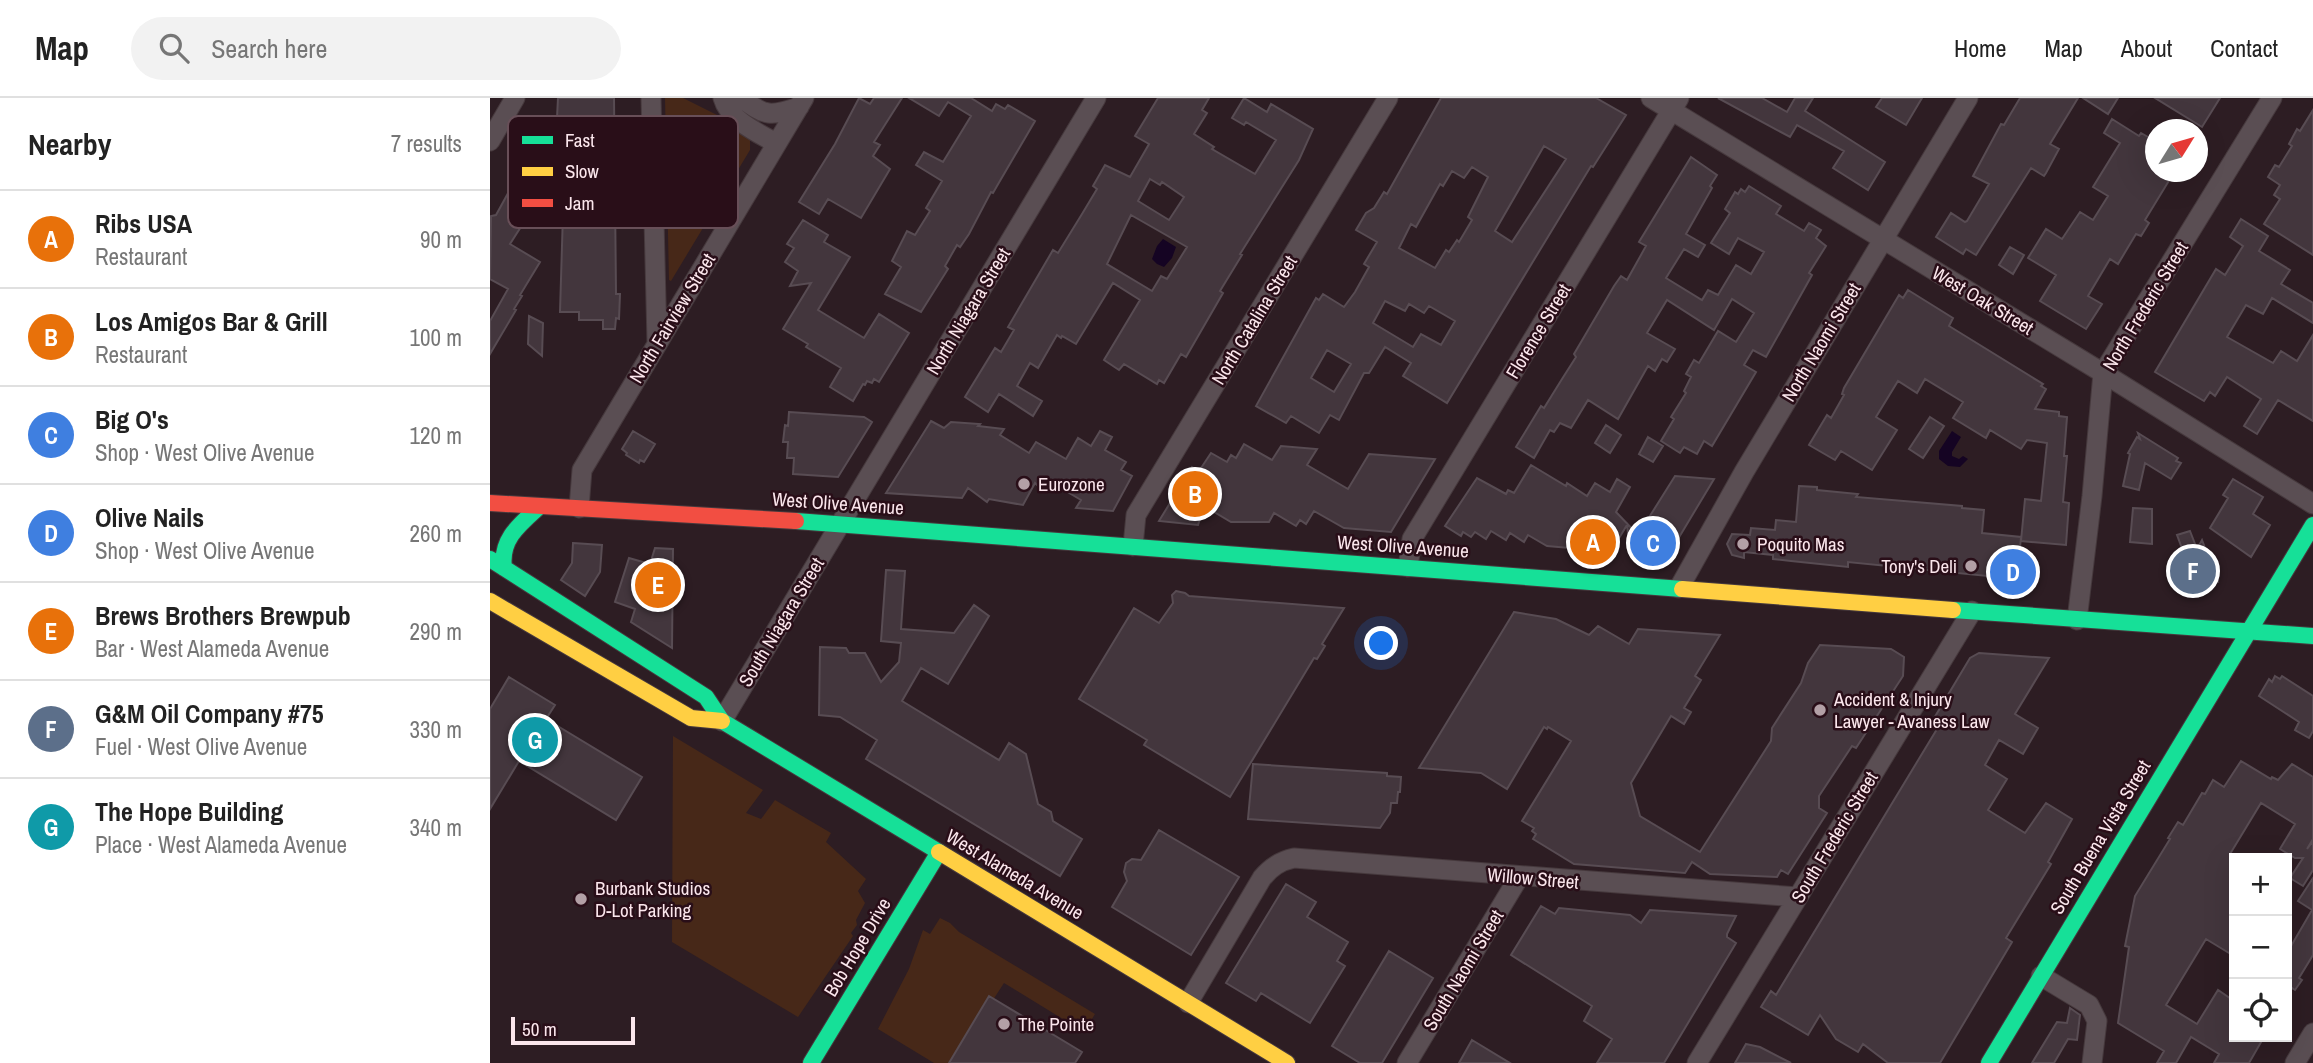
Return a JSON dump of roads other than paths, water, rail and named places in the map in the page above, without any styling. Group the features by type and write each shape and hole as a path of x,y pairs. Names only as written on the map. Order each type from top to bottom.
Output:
{"main road":[{"name":"West Olive Avenue","path":"490,503 840,524 2313,636"},
{"path":"497,564 506,541 540,506"},
{"name":"South Buena Vista Street","path":"1989,1063 2313,525"},
{"name":"West Alameda Avenue","path":"497,564 706,697 722,720 1287,1063"},
{"name":"West Alameda Avenue","path":"490,585 560,623 584,632 611,635"},
{"name":"West Alameda Avenue","path":"490,601 691,718 722,720"},
{"name":"Bob Hope Drive","path":"811,1063 939,852"}],"street":[{"path":"490,141 515,98"},
{"path":"651,98 651,116"},
{"path":"723,98 724,104 735,116"},
{"path":"743,98 757,111 777,115 801,102"},
{"name":"North Niagara Street","path":"840,524 1096,98"},
{"name":"North Catalina Street","path":"1133,546 1136,515 1388,98"},
{"name":"West Oak Street","path":"1651,98 1675,104 1882,239 2313,504"},
{"name":"North Naomi Street","path":"1679,588 1744,471 1968,98"},
{"name":"North Frederic Street","path":"2077,620 2103,373 2272,98"},
{"name":"North Fairview Street","path":"738,207 801,102"},
{"name":"Florence Street","path":"1408,567 1412,539 1675,104"},
{"path":"738,119 776,143"},
{"path":"654,228 657,342"},
{"name":"North Fairview Street","path":"579,508 582,470 725,228"},
{"name":"South Niagara Street","path":"722,720 840,524"},
{"name":"South Frederic Street","path":"1697,1063 1972,611"},
{"name":"Willow Street","path":"1188,1003 1262,877 1270,868 1294,858 1798,897"},
{"name":"South Naomi Street","path":"1407,1063 1519,877"},
{"path":"2041,975 2089,1005 2098,1020 2092,1063"},
{"path":"2295,1063 2313,1033"}],"place":[{"name":"Eurozone","path":"1024,484"},
{"name":"Los Amigos Bar & Grill","path":"1195,494"},
{"name":"Ribs USA","path":"1593,542"},
{"name":"Big O's","path":"1653,543"},
{"name":"Poquito Mas","path":"1743,544"},
{"name":"Tony's Deli","path":"1971,566"},
{"name":"G&M Oil Company #75","path":"2193,571"},
{"name":"Olive Nails","path":"2013,572"},
{"name":"Brews Brothers Brewpub","path":"658,585"},
{"name":"Accident & Injury Lawyer - Avaness Law","path":"1820,710"},
{"name":"The Hope Building","path":"535,740"},
{"name":"Burbank Studios D-Lot Parking","path":"581,899"},
{"name":"The Pointe","path":"1004,1024"}]}
